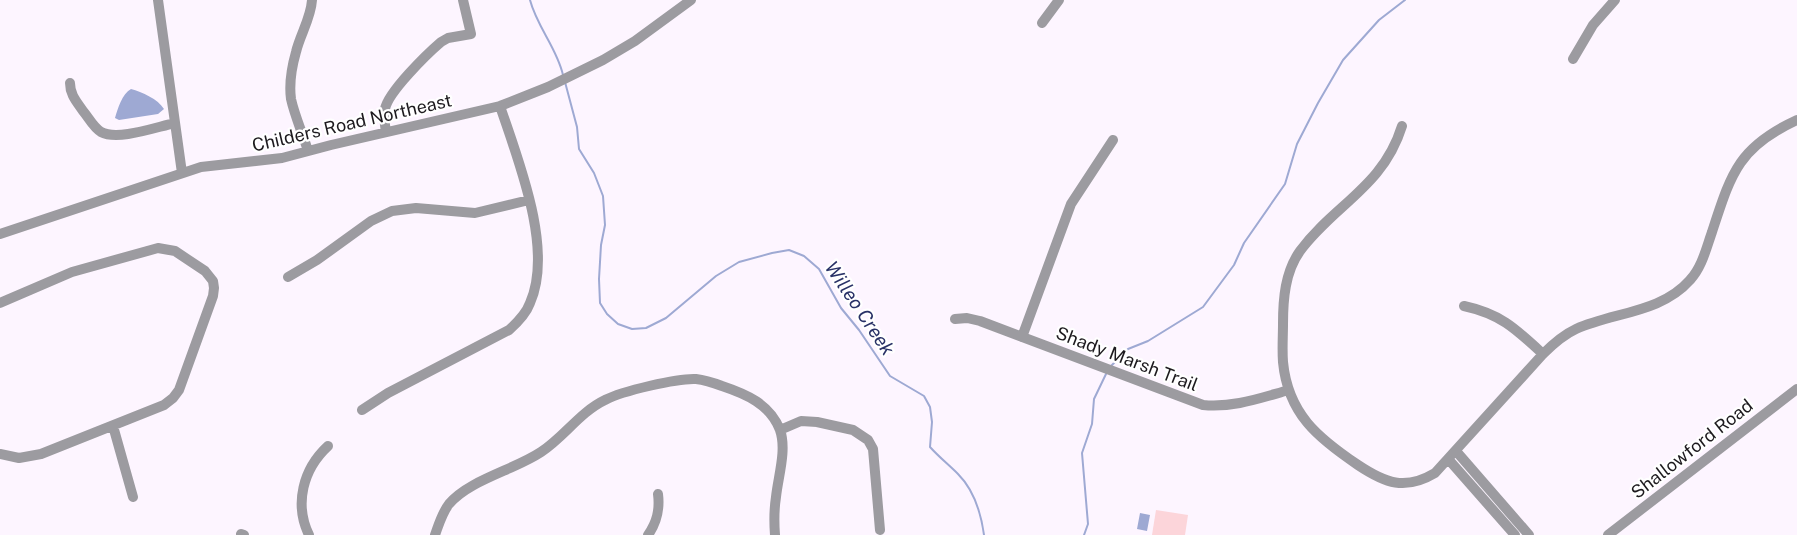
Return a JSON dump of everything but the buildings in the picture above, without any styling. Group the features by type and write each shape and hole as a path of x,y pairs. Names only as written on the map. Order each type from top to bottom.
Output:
{"street":[{"path":"158,0 182,173"},
{"path":"308,151 294,111 291,86 296,53 311,12 312,0"},
{"path":"386,132 385,108 393,93 441,42 448,38 471,34 463,0"},
{"name":"Childers Road Northeast","path":"1,232 182,173 210,166 269,160 500,106 587,69 635,41 691,0"},
{"path":"1042,23 1059,0"},
{"path":"1573,60 1593,25 1615,0"},
{"path":"70,83 70,90 94,126 109,135 119,136 175,124"},
{"path":"362,410 388,393 500,336 518,322 530,305 537,276 537,229 500,106"},
{"path":"1402,126 1393,149 1380,170 1309,240 1299,254 1286,285 1283,304 1283,360 1289,390 1301,415 1318,436 1332,447 1381,479 1399,484 1418,481 1435,473 1543,354 1558,340 1576,330 1666,300 1680,290 1691,279 1700,265 1721,203 1731,178 1740,163 1751,148 1764,138 1797,120"},
{"path":"1022,337 1071,204 1113,140"},
{"path":"288,277 317,260 371,221 392,212 416,208 476,213 529,200"},
{"path":"0,303 72,272 158,248 176,251 205,270 210,276 214,288 213,296 179,390 164,405 30,457 19,458 0,454"},
{"path":"1464,306 1500,318 1543,354"},
{"name":"Shady Marsh Trail","path":"955,319 967,318 980,321 1203,405 1234,406 1289,390"},
{"path":"435,535 448,506 463,492 541,452 593,407 604,400 626,392 696,379 752,397 769,412 780,430 782,449 775,506 775,535"},
{"name":"Shallowford Road","path":"1608,535 1797,389"},
{"path":"780,430 801,421 809,421 853,430 868,440 872,449 880,530"},
{"path":"113,426 133,497"},
{"path":"307,534 301,500 304,486 313,463 328,446"},
{"path":"1456,451 1529,535"},
{"path":"1448,460 1514,535"},
{"path":"648,535 656,521 660,508 658,494"}],"shaded area":[{"path":"1156,510 1188,515 1185,535 1152,535"}],"water":[{"path":"131,89 154,99 164,109 158,114 119,120 115,118 123,98"},
{"path":"1140,513 1150,515 1147,531 1137,529"}],"waterway":[{"name":"Willeo Creek","path":"530,0 563,75"},
{"path":"1110,367 1128,349 1148,341 1203,307 1234,265 1244,243 1285,184 1297,144 1343,60 1379,20 1405,0"},
{"name":"Willeo Creek","path":"565,82 577,127 579,149 594,173 603,196 605,225 601,245 599,279 600,303 607,314 618,324 632,329 646,328 666,318 716,276 739,262 789,250 804,256 819,269 841,308 859,330 890,376 924,396 930,407 932,422 930,447 958,474 969,488 979,511 984,535"},
{"path":"1084,535 1088,524 1082,453 1092,424 1094,399 1106,374"}]}
